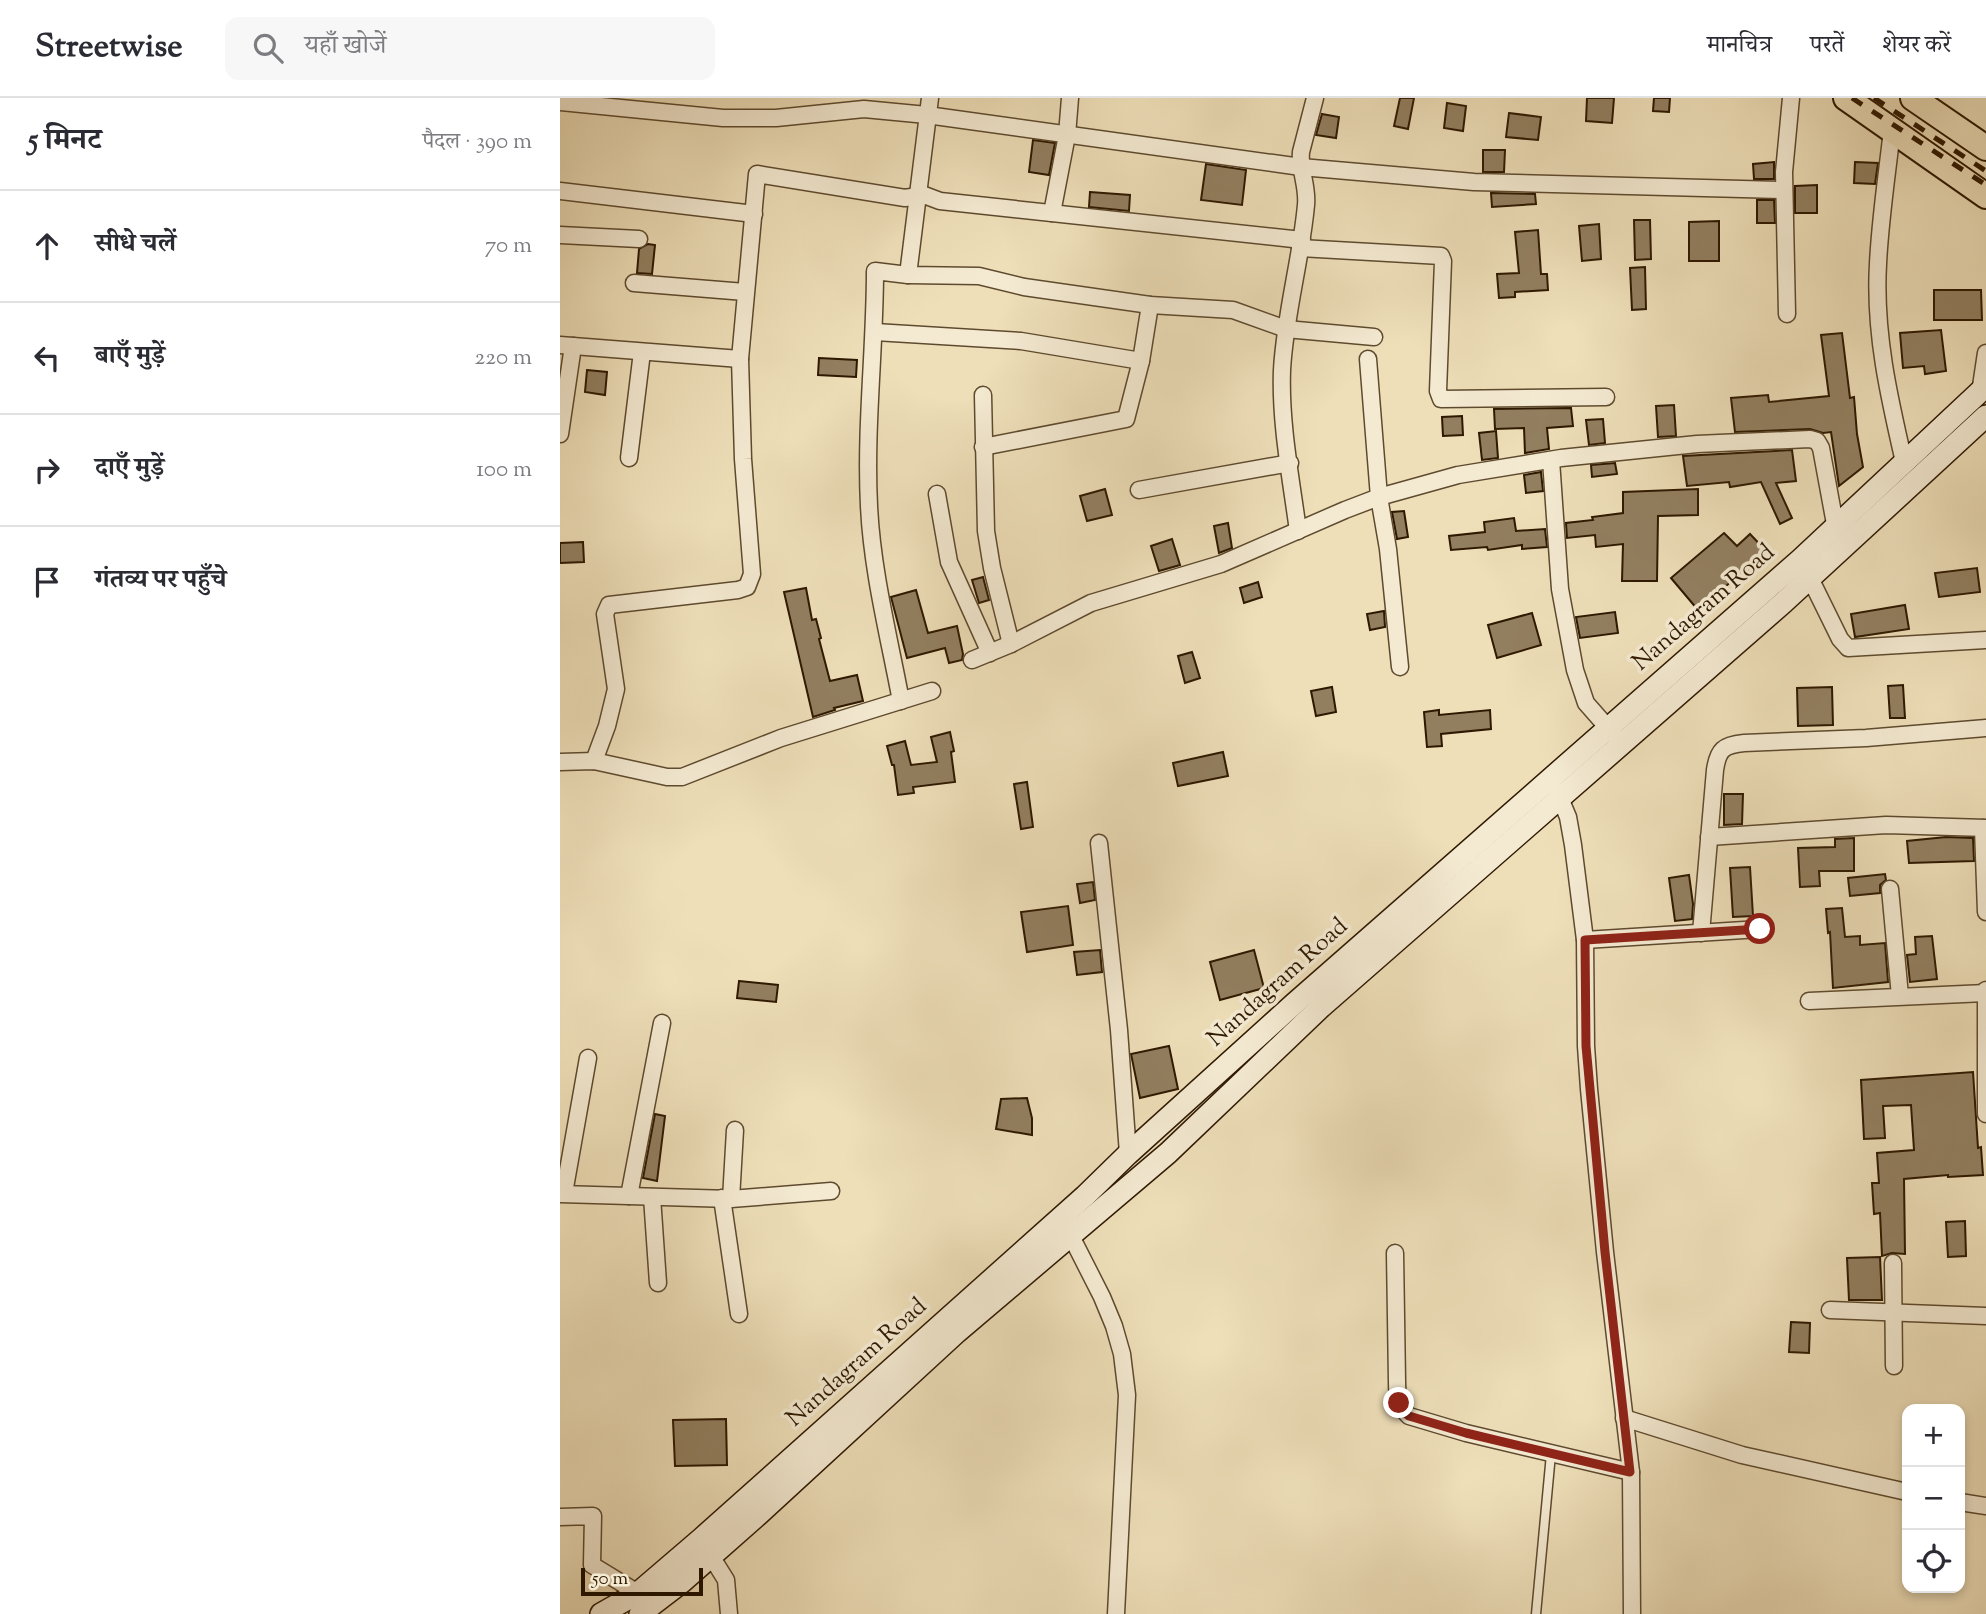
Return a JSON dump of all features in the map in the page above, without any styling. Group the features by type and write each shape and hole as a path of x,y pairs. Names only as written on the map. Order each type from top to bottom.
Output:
{"main road":[{"path":"1846,98 1986,196"},
{"path":"1926,102 1986,148"}],"street":[{"path":"908,275 930,98"},
{"path":"1052,213 1067,135 1070,98"},
{"path":"1298,531 1282,391 1286,329 1307,201 1301,152 1315,98"},
{"path":"1787,314 1784,190 1791,98"},
{"path":"560,102 723,118 776,118 864,109 927,115 1301,167 1474,183 1784,190"},
{"path":"1892,130 1878,265 1879,321 1886,387 1904,462"},
{"path":"594,761 607,726 616,689 605,614 608,605 652,598 716,594 738,590 751,583 740,359 757,174 905,198 917,196 1301,244 1441,256 1443,261 1438,391 1441,399 1606,397"},
{"path":"560,191 754,215"},
{"path":"560,234 639,239"},
{"path":"901,701 874,554 869,508 875,271 908,275 978,276 1024,287 1150,305 1233,310 1286,329 1374,337"},
{"path":"634,282 746,292"},
{"path":"984,447 1126,419 1141,361 1150,305"},
{"path":"875,332 1021,341 1141,361"},
{"path":"560,433 566,345 740,359"},
{"path":"629,458 642,352"},
{"path":"1983,389 1986,353"},
{"path":"1368,359 1379,497 1388,549 1400,667"},
{"name":"Nandagram Road","path":"601,1614 639,1604 706,1547 971,1309 1128,1154 1227,1065 1614,735 1835,524 1983,389"},
{"path":"983,395 984,492 988,549 1011,644"},
{"name":"Nandagram Road","path":"1614,735 1810,578 1986,416"},
{"path":"972,660 1011,644 1091,603 1221,564 1379,497 1458,475 1551,460 1697,444 1810,439 1817,441 1821,448 1835,524"},
{"path":"1551,460 1560,589 1575,670 1586,703 1614,735"},
{"path":"1139,490 1290,463"},
{"path":"937,494 949,562 990,653"},
{"path":"1810,578 1840,639 1848,648 1986,640"},
{"path":"560,762 594,761 667,777 682,777 781,738 932,691"},
{"path":"1701,933 1718,754 1727,745 1866,738 1986,728"},
{"path":"1555,788 1568,817 1585,940 1586,1046 1605,1252 1630,1472 1632,1614"},
{"name":"Nandagram Road","path":"971,1309 1070,1234 1168,1153 1321,1007 1449,897 1555,788"},
{"path":"1709,837 1886,825 1984,828 1986,912"},
{"path":"1099,844 1119,1030 1128,1154"},
{"path":"1890,889 1900,996"},
{"path":"1585,940 1760,929"},
{"path":"1809,1001 1986,992 1986,1114"},
{"path":"629,1196 662,1023"},
{"path":"587,1058 562,1194 726,1198 831,1191"},
{"path":"1227,1065 1243,1082"},
{"path":"735,1130 726,1198 739,1314"},
{"path":"652,1198 658,1283"},
{"path":"1070,1234 1114,1326 1124,1367 1127,1395 1116,1614"},
{"path":"1395,1253 1396,1381 1402,1410 1409,1416 1466,1433 1630,1472"},
{"path":"1893,1263 1894,1366"},
{"path":"1830,1310 1986,1316"},
{"path":"1624,1418 1742,1455 1902,1491"},
{"path":"1965,1503 1986,1506"},
{"path":"560,1517 593,1516 592,1565 639,1604"},
{"path":"706,1547 726,1580 729,1614"}],"lane":[{"path":"1536,1614 1551,1454"}],"building":[{"path":"1400,98 1414,98 1408,129 1394,126"},
{"path":"1587,98 1614,98 1612,123 1586,121"},
{"path":"1654,98 1670,98 1669,112 1653,111"},
{"path":"1447,103 1466,106 1463,131 1444,128"},
{"path":"1509,113 1541,117 1538,140 1506,137"},
{"path":"1322,114 1339,117 1336,138 1316,135"},
{"path":"1033,140 1055,143 1049,175 1029,172"},
{"path":"1483,150 1505,150 1504,172 1483,172"},
{"path":"1774,162 1774,179 1754,179 1753,164"},
{"path":"1855,162 1878,163 1875,184 1854,183"},
{"path":"1206,164 1246,170 1242,205 1201,200"},
{"path":"1817,185 1817,213 1795,213 1795,186"},
{"path":"1090,192 1130,195 1129,211 1089,207"},
{"path":"1491,193 1535,194 1536,204 1492,207"},
{"path":"1757,200 1774,200 1775,223 1757,223"},
{"path":"1634,220 1650,220 1651,259 1635,260"},
{"path":"1719,221 1719,261 1689,261 1689,222"},
{"path":"1599,224 1601,259 1582,261 1579,226"},
{"path":"1538,230 1541,274 1547,274 1548,290 1515,292 1515,297 1499,298 1497,274 1519,273 1515,232"},
{"path":"648,244 655,245 652,274 637,273 639,249"},
{"path":"1645,267 1646,309 1632,310 1630,268"},
{"path":"1934,290 1981,290 1982,320 1934,320"},
{"path":"1941,330 1946,371 1925,374 1924,366 1903,368 1900,333"},
{"path":"1842,333 1850,398 1854,397 1863,467 1839,486 1831,432 1823,433 1810,429 1735,432 1731,398 1768,395 1769,402 1829,396 1821,335"},
{"path":"819,358 857,360 856,377 818,375"},
{"path":"587,370 607,372 605,395 585,392"},
{"path":"1674,405 1676,436 1658,437 1656,406"},
{"path":"1571,408 1573,426 1547,428 1549,449 1525,453 1524,428 1495,429 1494,409"},
{"path":"1462,416 1463,435 1443,436 1442,417"},
{"path":"1603,419 1605,443 1589,445 1586,420"},
{"path":"1496,431 1498,458 1482,460 1479,433"},
{"path":"1792,450 1796,481 1776,483 1792,518 1780,524 1761,482 1730,487 1729,482 1687,486 1683,456"},
{"path":"1615,463 1617,474 1592,477 1591,465"},
{"path":"1541,472 1543,491 1526,493 1524,475"},
{"path":"1105,489 1112,515 1087,521 1080,496"},
{"path":"1698,489 1698,515 1658,516 1657,581 1622,581 1623,544 1596,547 1595,535 1567,538 1566,523 1623,513 1623,492"},
{"path":"1404,511 1408,537 1397,539 1392,512"},
{"path":"1514,518 1516,531 1545,529 1547,547 1522,549 1522,545 1488,550 1487,547 1451,550 1449,536 1485,532 1484,522"},
{"path":"1228,523 1232,548 1219,553 1214,526"},
{"path":"1724,533 1737,546 1750,534 1767,552 1735,582 1733,580 1698,610 1671,578"},
{"path":"1172,539 1180,565 1159,571 1151,546"},
{"path":"583,542 584,562 560,563 560,543"},
{"path":"1977,568 1980,592 1939,597 1935,573"},
{"path":"983,577 989,600 979,603 972,580"},
{"path":"1258,582 1262,597 1244,603 1240,588"},
{"path":"806,588 812,620 816,619 830,681 857,675 863,701 834,708 835,710 813,717 784,592"},
{"path":"916,590 928,633 957,626 962,660 949,663 945,648 907,658 891,597"},
{"path":"1905,605 1909,629 1855,637 1851,614"},
{"path":"1384,611 1385,627 1370,630 1367,614"},
{"path":"1615,612 1618,633 1580,638 1576,617"},
{"path":"1532,613 1541,645 1497,658 1488,625"},
{"path":"1192,652 1200,678 1185,683 1178,656"},
{"path":"1903,685 1905,718 1890,718 1888,686"},
{"path":"1332,687 1336,712 1316,716 1311,691"},
{"path":"1832,687 1833,725 1798,726 1797,688"},
{"path":"1439,710 1439,715 1490,710 1491,729 1441,734 1442,746 1427,747 1424,712"},
{"path":"950,732 955,782 913,787 914,793 898,795 894,765 887,746 905,741 911,765 937,762 931,737"},
{"path":"1223,752 1228,776 1178,786 1173,763"},
{"path":"1027,782 1033,827 1021,829 1014,784"},
{"path":"1724,794 1743,794 1742,824 1724,825"},
{"path":"1946,837 1973,838 1974,861 1909,863 1907,841"},
{"path":"1854,838 1854,871 1819,871 1820,886 1800,887 1798,848 1835,847 1835,839"},
{"path":"1750,867 1753,916 1733,917 1730,868"},
{"path":"1885,874 1886,880 1880,885 1880,893 1850,896 1848,878"},
{"path":"1689,875 1692,919 1675,921 1669,878"},
{"path":"1093,882 1095,900 1080,903 1077,884"},
{"path":"1068,906 1073,945 1027,952 1021,912"},
{"path":"1842,908 1845,937 1860,936 1860,945 1885,943 1888,982 1833,988 1826,909"},
{"path":"1932,936 1937,979 1910,982 1907,955 1916,954 1915,937"},
{"path":"1100,950 1102,972 1077,975 1074,952"},
{"path":"1254,950 1264,988 1220,1000 1210,962"},
{"path":"739,981 778,985 776,1002 737,998"},
{"path":"1169,1046 1178,1089 1140,1098 1131,1054"},
{"path":"1973,1072 1978,1148 1981,1147 1983,1175 1904,1179 1905,1254 1892,1253 1882,1256 1880,1213 1874,1214 1872,1183 1879,1183 1877,1153 1914,1150 1911,1105 1883,1106 1885,1138 1864,1139 1861,1080"},
{"path":"1027,1098 1032,1118 1032,1135 996,1129 1001,1099"},
{"path":"655,1114 665,1116 657,1181 643,1178"},
{"path":"1965,1221 1966,1256 1948,1257 1946,1222"},
{"path":"1880,1257 1882,1300 1849,1300 1847,1258"},
{"path":"1791,1322 1810,1323 1809,1353 1789,1352"},
{"path":"726,1419 727,1465 675,1466 673,1420"}],"railway":[{"path":"1852,98 1986,185"},
{"path":"1874,98 1986,171"}],"route":[{"path":"1399,1403 1409,1416 1466,1433 1630,1472 1605,1252 1586,1046 1585,940 1760,929"}]}
